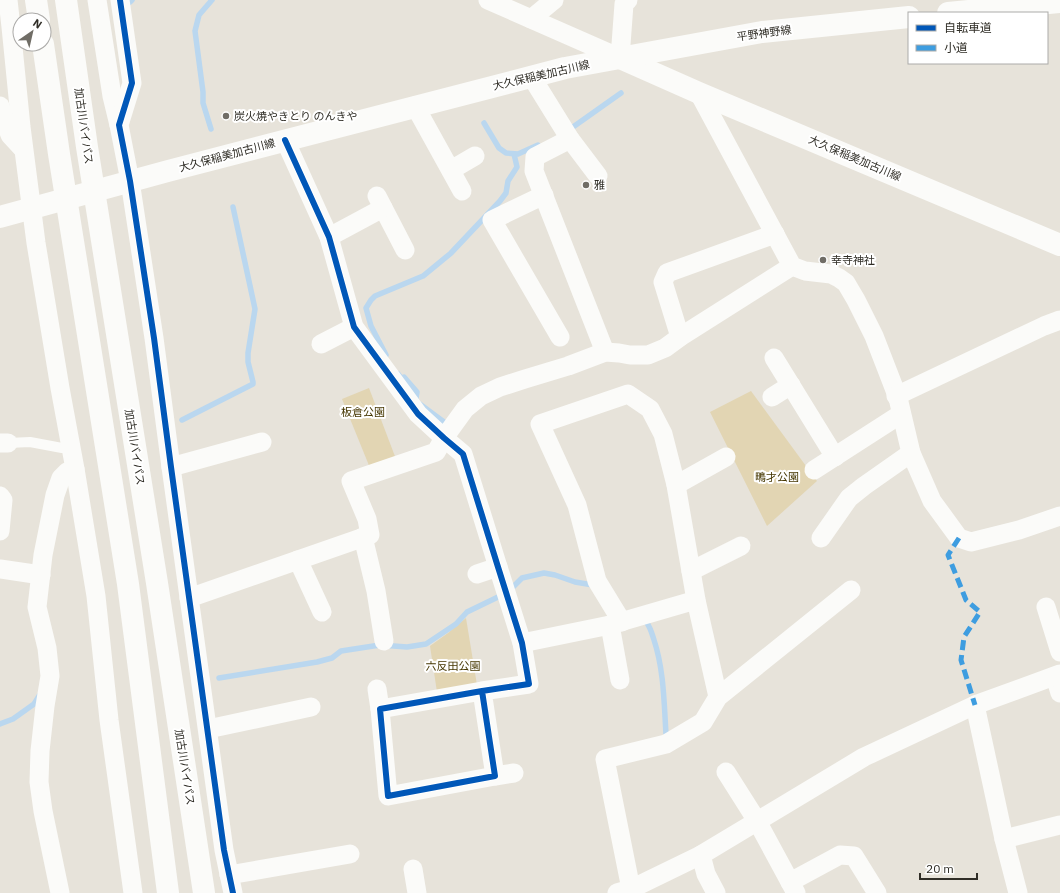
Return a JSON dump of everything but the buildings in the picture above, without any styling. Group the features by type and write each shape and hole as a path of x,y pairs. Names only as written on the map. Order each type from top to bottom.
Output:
{"main road":[{"path":"36,0 38,12"},
{"name":"加古川バイパス","path":"66,0 87,147 156,575 204,893"},
{"path":"958,12 1060,2"},
{"name":"平野神野線","path":"620,58 762,32 908,17"},
{"path":"43,52 128,584 168,893"},
{"name":"大久保稲美加古川線","path":"0,217 130,181 531,76 620,58 699,93 1060,244"}],"street":[{"path":"8,0 31,208 50,330 96,596 109,720 132,893"},
{"path":"97,0 112,96 130,181 154,338 224,850 233,893"},
{"path":"119,125 132,83 120,0"},
{"path":"488,0 620,58 624,4 628,0"},
{"path":"532,19 554,0"},
{"path":"531,76 570,139 598,176"},
{"path":"699,93 792,266 805,271 831,274 839,278 846,283 856,300 874,336 896,396 910,453 932,500 959,538 971,542 1020,530 1060,516"},
{"path":"0,106 10,135 24,150"},
{"path":"415,106 462,191"},
{"path":"570,139 535,158 534,171 605,352"},
{"path":"285,140 329,236 354,327 418,414 463,454 522,643 530,684 380,709"},
{"path":"451,170 475,156"},
{"path":"544,195 492,220 560,337"},
{"path":"329,236 380,202 405,250"},
{"path":"680,337 663,282 666,273 775,234"},
{"path":"189,598 370,535 367,519 351,481 436,452 465,409 481,396 524,378 568,366 605,352 630,355 648,355 665,348 792,266"},
{"path":"896,396 955,359 1060,320"},
{"path":"321,344 354,327"},
{"path":"774,358 834,457"},
{"path":"772,396 791,385"},
{"path":"620,680 616,624 597,581 577,505 540,424 628,394 650,409 663,434 676,485 696,600 718,697"},
{"path":"814,470 901,414"},
{"path":"171,467 262,442"},
{"path":"820,538 849,498 910,453"},
{"path":"676,485 726,457"},
{"path":"60,893 43,811 39,782 40,752 50,676 47,648 37,607 43,555 55,495 61,478 67,472 75,469"},
{"path":"0,496 3,500 0,531"},
{"path":"363,537 376,591 384,641"},
{"path":"691,571 741,546"},
{"path":"298,560 322,612"},
{"path":"477,574 498,567"},
{"path":"0,569 41,575"},
{"path":"851,590 718,697 704,722 666,744 605,759 624,891 701,856 864,757 976,705 1058,681"},
{"path":"522,643 616,624 696,600"},
{"path":"1046,606 1060,652"},
{"path":"377,689 388,796 514,773"},
{"path":"482,691 495,776"},
{"path":"208,729 281,704 310,707"},
{"path":"976,705 1004,839 1018,893"},
{"path":"726,772 757,821 793,887 840,855 854,856 877,893"},
{"path":"1004,839 1060,825"},
{"path":"229,875 350,854"},
{"path":"701,856 706,874 716,893"},
{"path":"413,869 417,893"}],"lane":[{"path":"4,443 30,442 62,448"}],"green space":[{"name":"板倉公園","path":"369,388 396,459 370,468 342,399"},
{"name":"鴫才公園","path":"751,391 817,481 767,526 710,412"},
{"name":"六反田公園","path":"466,618 477,685 437,692 430,646"}],"waterway":[{"path":"211,129 203,103 203,92 195,31 199,15 212,0"},
{"path":"573,127 621,93"},
{"path":"484,123 499,148 506,153 518,154 538,145"},
{"path":"386,355 371,326 366,308 371,300 375,296 423,276 451,253 506,193 508,181 517,167 514,154"},
{"path":"182,420 253,384 248,362 248,353 255,309 233,207"},
{"path":"398,374 401,378 404,377 417,392 417,402 448,425"},
{"path":"513,587 522,578 544,573 575,582 593,585"},
{"path":"219,678 317,662 332,658 341,651 380,645 407,647 426,644 456,624 467,612 498,597"},
{"path":"647,623 650,627 660,663 666,734"},
{"path":"0,724 13,719 34,704 39,696"}],"marked path":[{"path":"959,538 948,555 966,600 980,612 964,637 961,660 975,705"}],"cycle path":[{"path":"120,0 132,83 119,125 130,181 154,338 224,850 233,893"},
{"path":"285,140 329,237 354,327 418,414 463,454 522,643 529,684 482,691 380,709 388,796 495,776 482,691"}],"place":[{"name":"炭火焼やきとり のんきや","path":"226,116"},
{"name":"雅","path":"586,185"},
{"name":"幸寺神社","path":"823,260"}]}
